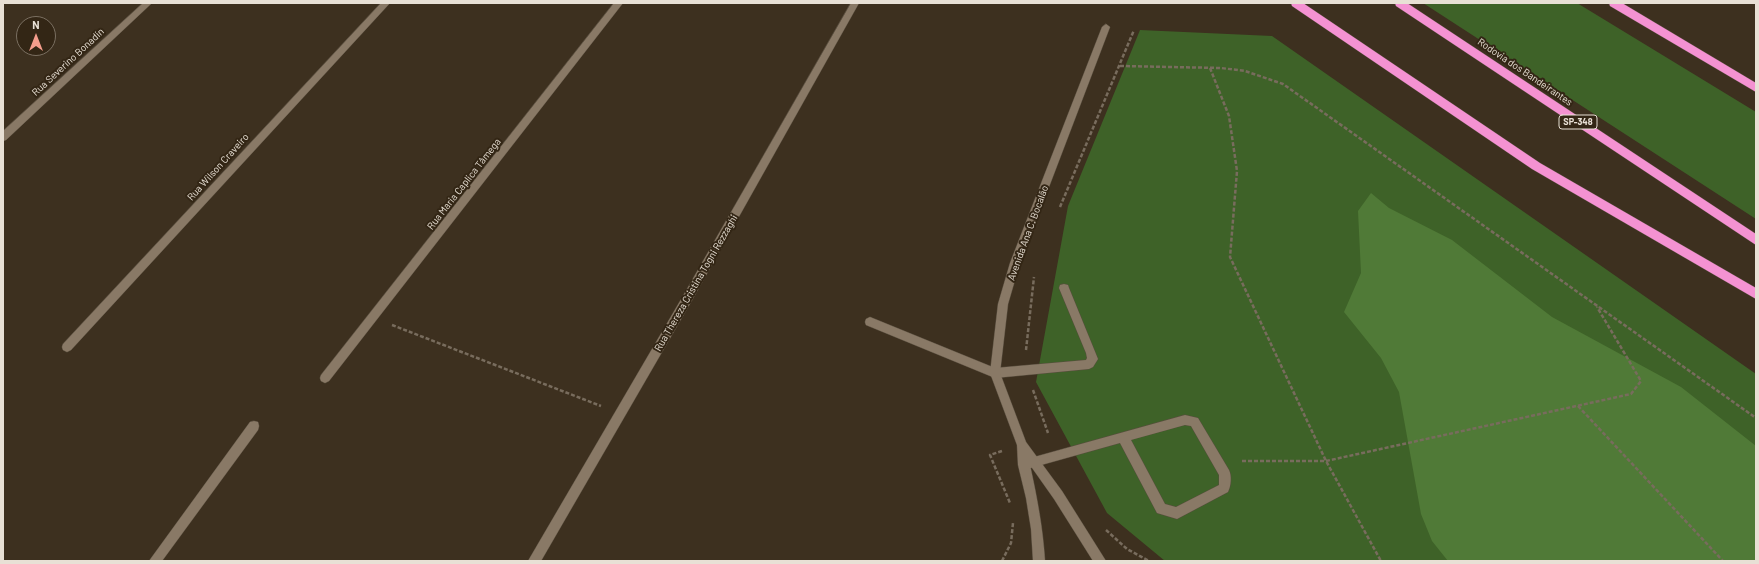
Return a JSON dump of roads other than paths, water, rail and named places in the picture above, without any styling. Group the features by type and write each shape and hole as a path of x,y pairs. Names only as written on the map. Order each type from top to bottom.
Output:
{"highway":[{"path":"1296,3 1536,166 1756,294"},
{"name":"Rodovia dos Bandeirantes","path":"1400,3 1756,240"},
{"path":"1614,3 1756,88"}],"street":[{"name":"Rua Severino Bonadin","path":"3,137 148,3"},
{"name":"Rua Wilson Craveiro","path":"67,347 386,3"},
{"name":"Rua Maria Caplica Tâmega","path":"325,378 619,3"},
{"name":"Rua Thereza Cristina Togni Rezzaghi","path":"534,561 620,414 855,3"},
{"name":"Avenida Ana C. Bocalão","path":"1039,561 1037,529 1032,498 1024,465 1022,445 995,373 1003,304 1015,263 1106,27"},
{"path":"870,322 995,373 1090,364 1093,359 1064,288"},
{"path":"1024,465 1123,437 1185,420 1194,422 1225,474 1224,488 1177,513 1168,512 1161,509 1123,437"},
{"path":"155,561 254,426"},
{"name":"Avenida Ana C. Bocalão","path":"1022,445 1062,500 1100,561"}]}
